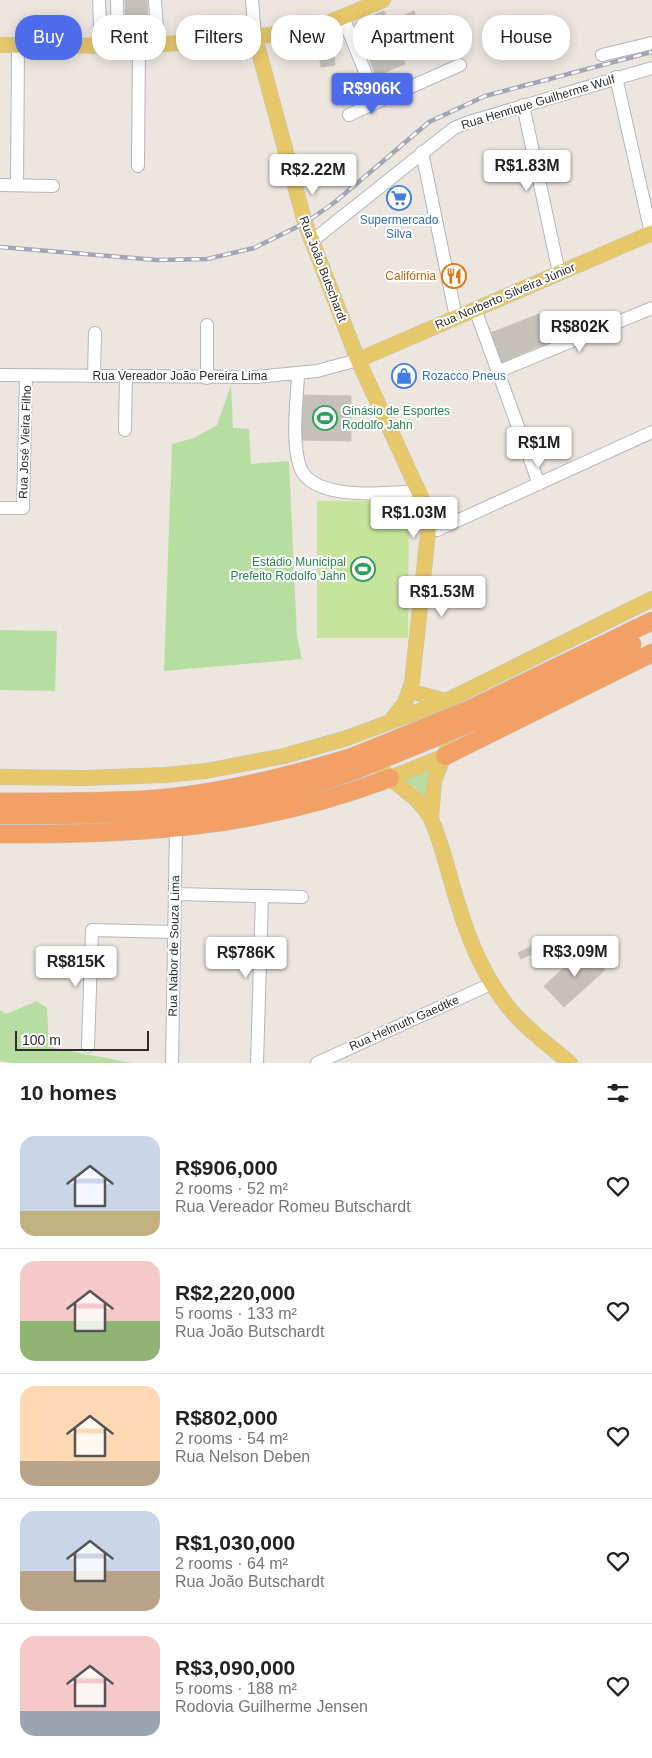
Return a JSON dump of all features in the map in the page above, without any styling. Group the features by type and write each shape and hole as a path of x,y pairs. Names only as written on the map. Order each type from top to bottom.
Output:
{"highway":[{"path":"470,716 652,621"},
{"path":"0,815 130,814 214,806 299,789 470,716 652,634"},
{"path":"450,754 652,653"},
{"path":"0,802 142,800 227,789 354,764"},
{"path":"0,834 113,834 176,829 267,815 382,781"}],"main road":[{"path":"343,17 383,0"},
{"path":"0,45 15,45"},
{"name":"Rua João Butschardt","path":"261,60 296,192 312,241 358,360 419,491 433,530 420,694 426,709"},
{"name":"Rua Norberto Silveira Júnior","path":"358,360 652,233"},
{"name":"Rua João Butschardt","path":"382,781 374,751 380,733 402,708 412,682 433,530"},
{"path":"0,777 126,777 206,771 284,756 388,724 446,701 652,599"},
{"path":"420,694 446,701"},
{"path":"426,709 440,716 446,727 450,754 436,774 431,805 431,819 467,932 491,984 511,1011 570,1063"},
{"path":"382,781 450,754"},
{"path":"382,781 385,784 411,793 431,819"}],"street":[{"path":"99,0 100,15"},
{"path":"117,0 117,15"},
{"path":"154,0 155,15"},
{"name":"Rua João Butschardt","path":"252,0 253,15"},
{"path":"343,17 377,102"},
{"path":"602,55 652,43"},
{"path":"17,185 18,60"},
{"path":"138,166 139,60"},
{"path":"348,115 460,65"},
{"name":"Rua Henrique Guilherme Wulf","path":"312,241 454,128 523,105 652,68"},
{"path":"616,77 652,233"},
{"path":"523,105 559,273"},
{"path":"422,152 456,317"},
{"path":"0,184 53,186"},
{"path":"498,372 652,308"},
{"path":"475,309 539,484"},
{"path":"207,325 208,378"},
{"path":"94,376 95,334"},
{"name":"Rua Vereador João Pereira Lima","path":"0,375 208,378 298,374 337,367 358,360"},
{"path":"298,374 296,441 301,468 307,478 323,487 366,494 419,491"},
{"name":"Rua José Vieira Filho","path":"0,508 23,508 26,375"},
{"path":"125,430 126,376"},
{"path":"433,530 652,432"},
{"name":"Rua Nabor de Souza Lima","path":"172,1063 176,829"},
{"path":"175,894 302,897"},
{"path":"257,1063 262,896"},
{"path":"88,1046 92,930 174,932"},
{"name":"Rua Helmuth Gaedtke","path":"317,1063 491,984"}],"green space":[{"path":"231,385 233,428 249,429 251,464 289,461 297,637 302,659 164,671 172,444 194,438 217,425"},
{"name":"Estádio Municipal Prefeito Rodolfo Jahn","path":"317,501 409,501 408,638 317,638"},
{"path":"0,630 57,631 55,691 0,690"},
{"path":"431,768 426,782 426,802 415,787 403,780"},
{"path":"37,1001 47,1008 49,1047 132,1063 13,1063 0,1061 0,1010 6,1014"}],"building":[{"path":"125,0 147,0 148,15 126,15"},
{"path":"384,11 386,15 374,15"},
{"path":"414,11 416,15 405,15"},
{"path":"320,60 334,60 335,65 321,67"},
{"path":"370,60 403,60 405,64 376,76"},
{"path":"360,74 366,91 343,99 337,82"},
{"path":"539,314 551,341 500,363 488,334"},
{"name":"Ginásio de Esportes Rodolfo Jahn","path":"300,395 351,396 351,441 299,440"},
{"path":"549,938 552,944 521,959 518,953"},
{"path":"586,948 605,970 564,1007 544,986"}],"railway":[{"path":"0,247 157,260 207,259 254,248 305,223 335,202 429,122 485,96 652,52"}],"place":[{"name":"Supermercado Silva","path":"399,198"},
{"name":"Califórnia","path":"454,276"},
{"name":"Rozacco Pneus","path":"404,376"},
{"name":"Ginásio de Esportes Rodolfo Jahn","path":"325,418"},
{"name":"Estádio Municipal Prefeito Rodolfo Jahn","path":"363,569"}]}
